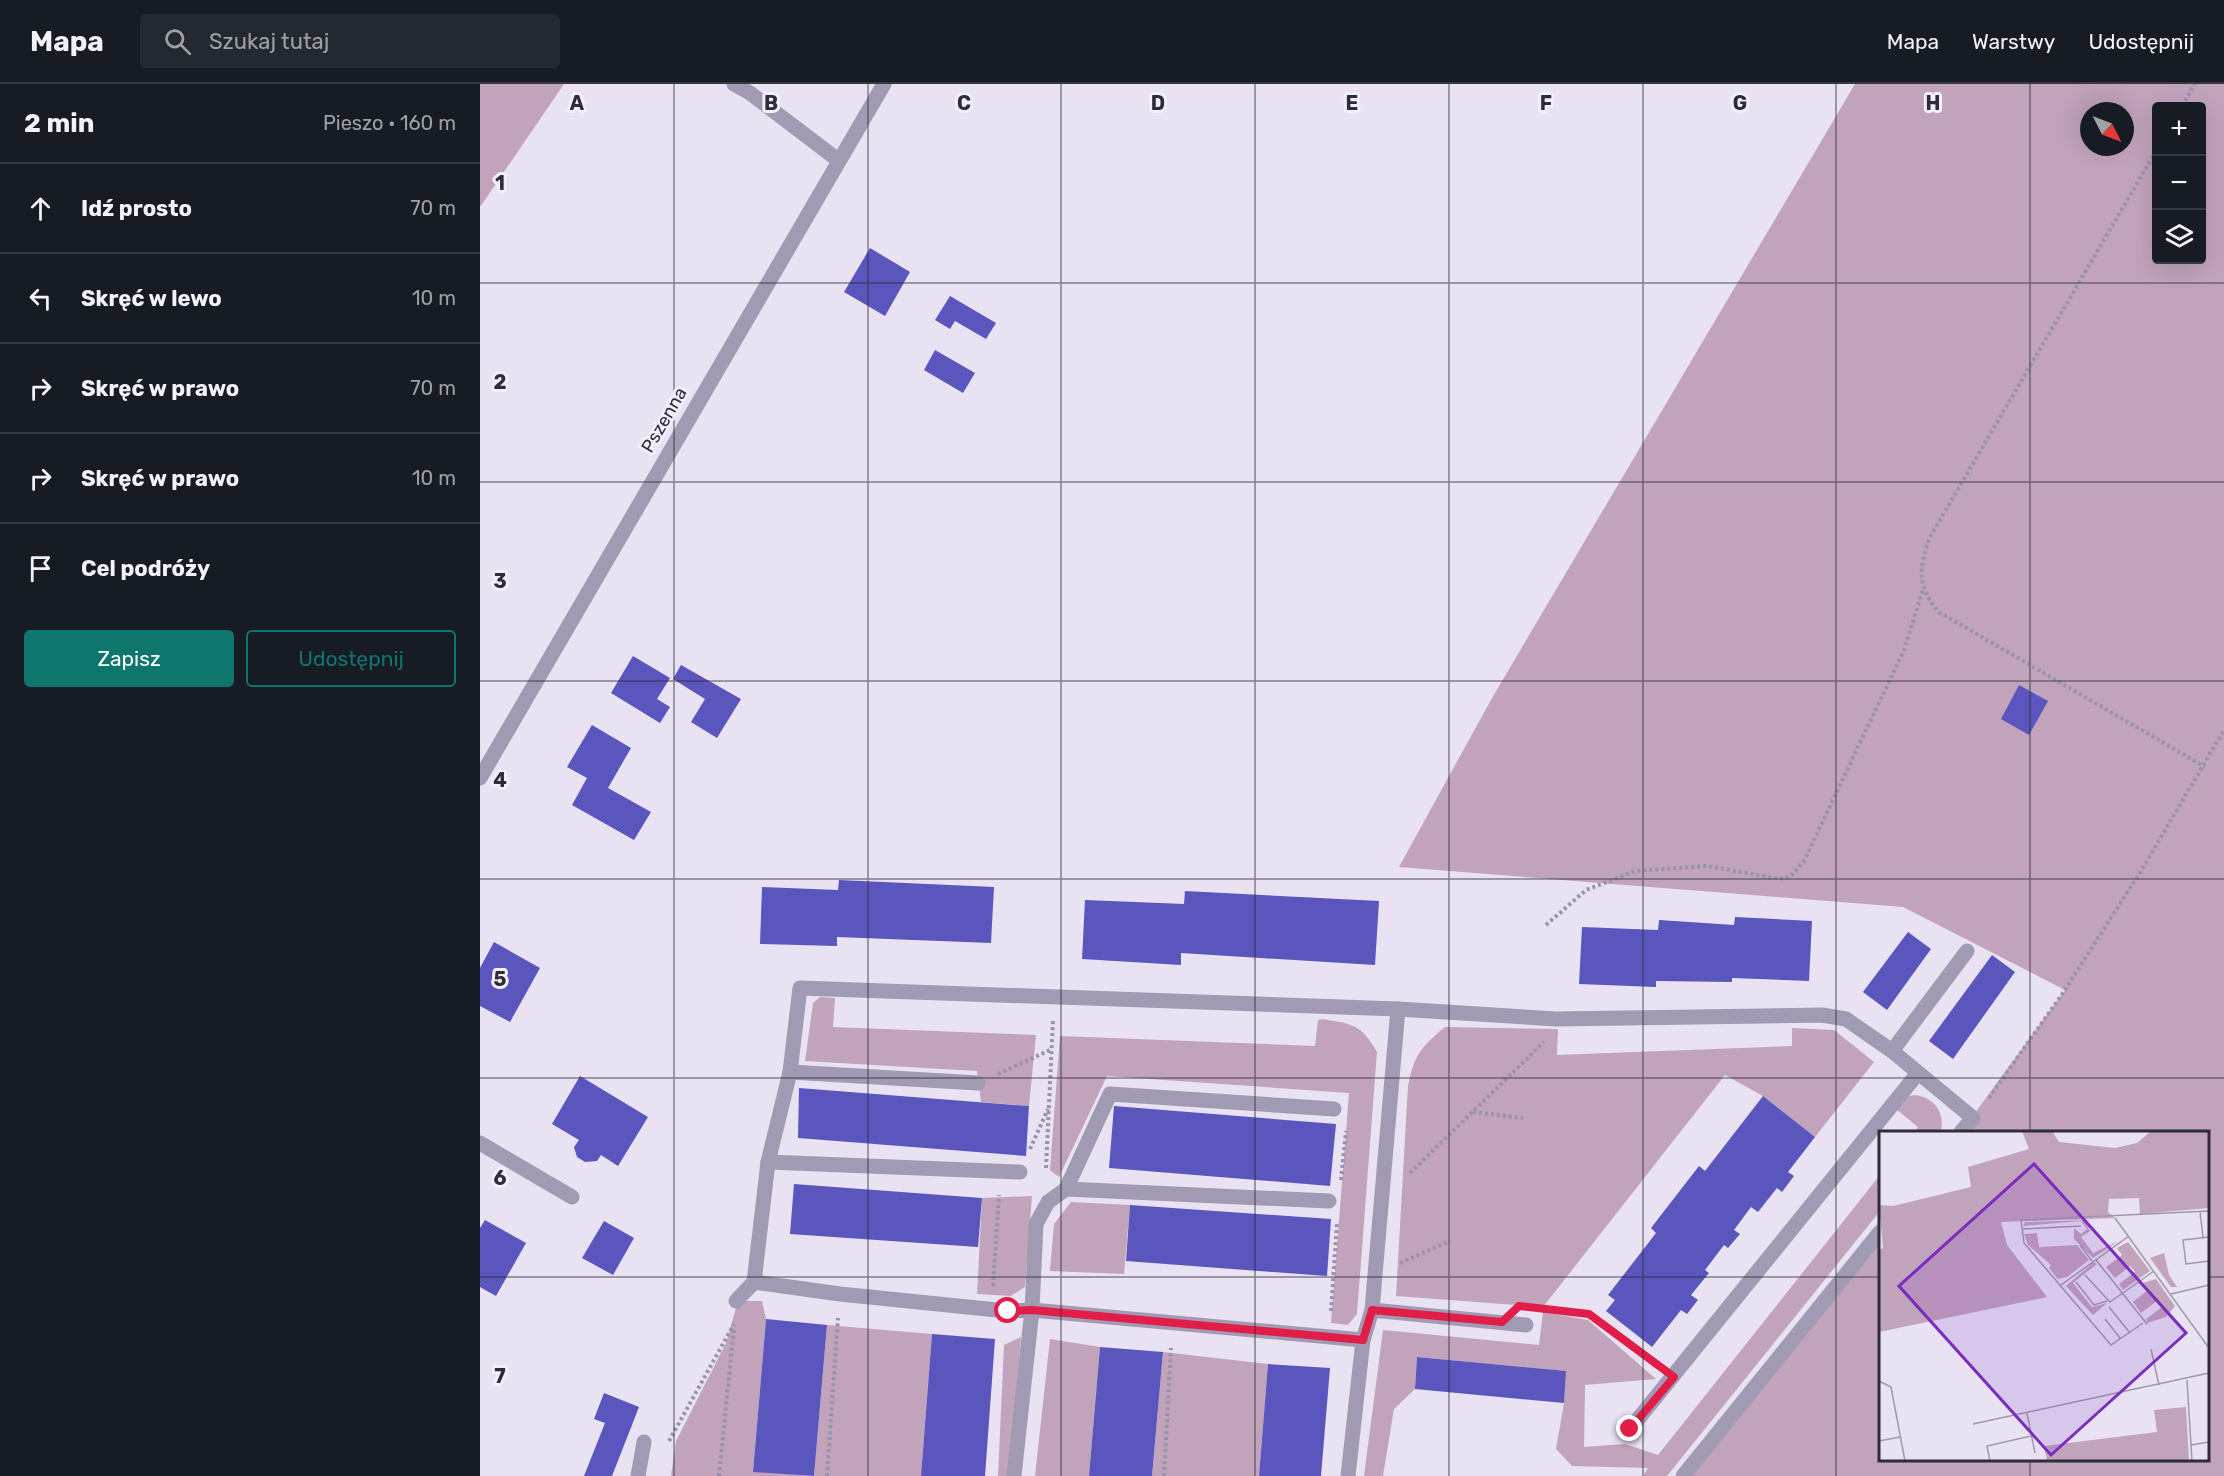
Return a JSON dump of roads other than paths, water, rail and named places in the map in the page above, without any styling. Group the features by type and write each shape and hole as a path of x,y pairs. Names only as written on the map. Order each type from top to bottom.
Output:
{"street":[{"path":"734,84 750,93 838,160"},
{"name":"Pszenna","path":"480,778 884,84"},
{"path":"1892,1051 1967,951"},
{"path":"736,1301 754,1282 768,1162 790,1072 800,988 1398,1009 1556,1019 1822,1015 1846,1019 1892,1051 1973,1118 1962,1131"},
{"path":"1348,1476 1363,1340 1372,1310 1398,1009"},
{"path":"790,1072 978,1083"},
{"path":"1630,1429 1918,1073"},
{"path":"1014,1476 1032,1310 1036,1224 1048,1202 1066,1189 1110,1094 1334,1109"},
{"path":"480,1143 572,1197"},
{"path":"768,1162 1020,1172"},
{"path":"1066,1189 1329,1201"},
{"path":"1683,1476 1879,1234"},
{"path":"754,1282 840,1294 1363,1340"},
{"path":"1372,1310 1526,1325"},
{"path":"638,1476 644,1442"}]}
